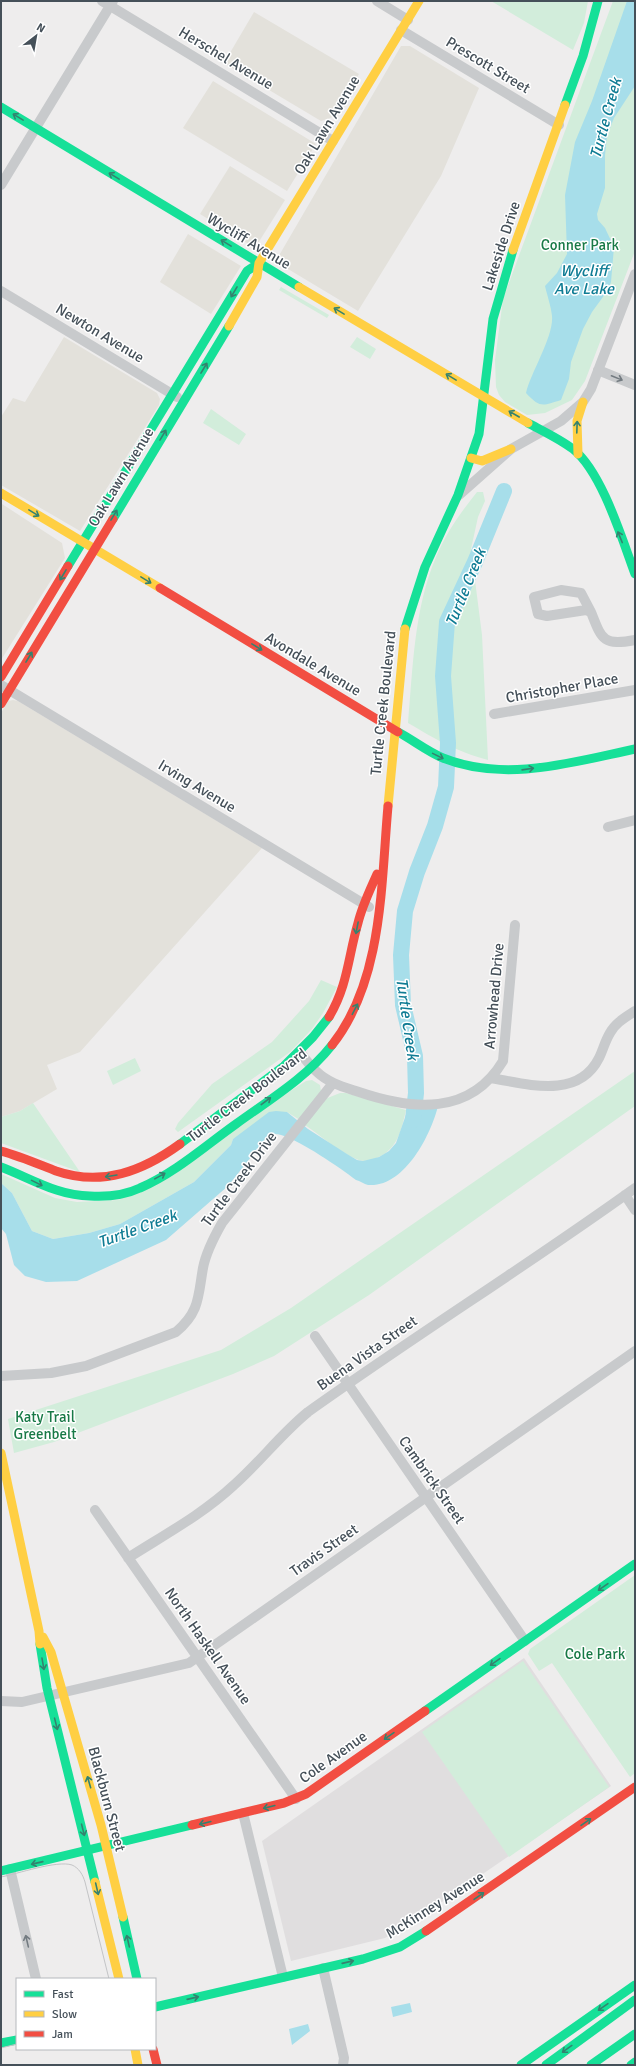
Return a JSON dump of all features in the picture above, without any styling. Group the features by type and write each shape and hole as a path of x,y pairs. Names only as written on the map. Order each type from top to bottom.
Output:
{"main road":[{"name":"Oak Lawn Avenue","path":"1,704 5,688 94,549 184,401 257,277 259,263 419,1"},
{"name":"Lakeside Drive","path":"456,500 479,434 493,319 500,287 520,225 559,125 583,56 599,2"},
{"name":"Wycliff Avenue","path":"1,107 259,263 544,431 578,454 588,466 599,485 635,574"},
{"name":"Oak Lawn Avenue","path":"1,677 162,413 247,270 259,263"},
{"path":"578,454 577,421 583,402"},
{"path":"162,413 173,419"},
{"path":"471,458 482,461 510,450"},
{"name":"Avondale Avenue","path":"1,493 442,758 465,766 489,770 522,770 635,749"},
{"name":"Turtle Creek Boulevard","path":"1,1167 49,1189 66,1194 92,1197 118,1194 139,1188 185,1160 312,1066 345,1028 364,988 369,972 378,912 381,866 396,730 403,634 425,567 456,500"},
{"name":"Turtle Creek Boulevard","path":"1,1151 63,1174 97,1178 116,1176 137,1170 176,1146 300,1052 317,1034 328,1018 346,981 358,923 364,904 381,866"},
{"path":"346,981 364,988"},
{"path":"176,1146 185,1160"},
{"name":"Blackburn Street","path":"1,1453 39,1630 40,1652 49,1696 119,1978"},
{"name":"Cole Avenue","path":"6,1870 106,1847 296,1799 306,1794 635,1564"},
{"name":"Blackburn Street","path":"39,1630 51,1652 63,1693 106,1847 137,1978"},
{"name":"McKinney Avenue","path":"156,2008 323,1968 400,1947 447,1918 635,1786"},
{"path":"522,2065 635,1985"},
{"path":"546,2065 635,2000"},
{"path":"591,2065 635,2034"},
{"path":"1,2043 16,2040"},
{"path":"135,2050 138,2065"},
{"path":"154,2050 157,2065"},
{"path":"631,2065 635,2062"}],"street":[{"path":"377,1 408,20"},
{"path":"1,185 36,128 108,3"},
{"name":"Herschel Avenue","path":"108,3 333,142"},
{"name":"Prescott Street","path":"401,30 559,125"},
{"path":"583,402 591,389 635,274"},
{"name":"Newton Avenue","path":"1,291 184,401"},
{"path":"598,370 635,385"},
{"name":"Turtle Creek Boulevard","path":"456,500 510,450 560,421 583,402"},
{"path":"591,612 580,610 548,616 538,614 534,597 561,590 582,593 591,612 600,634 604,638 616,643 635,640"},
{"name":"Irving Avenue","path":"5,688 378,912"},
{"name":"Christopher Place","path":"494,714 635,690"},
{"path":"608,827 635,820"},
{"name":"Arrowhead Drive","path":"501,1065 515,925"},
{"path":"491,1078 552,1087 575,1082 584,1077 600,1058 610,1031 619,1022 635,1011"},
{"path":"300,1052 316,1072 333,1083 383,1100 402,1104 436,1104 454,1102 476,1090 491,1078 501,1065 518,1082"},
{"name":"Turtle Creek Drive","path":"1,1376 51,1373 86,1366 176,1332 191,1317 196,1308 200,1298 203,1267 215,1235 236,1205 333,1083"},
{"name":"Buena Vista Street","path":"128,1558 211,1504 234,1486 296,1422 348,1383 635,1188"},
{"path":"625,1195 635,1210"},
{"name":"Cambrick Street","path":"315,1336 525,1641"},
{"name":"Travis Street","path":"1,1700 22,1702 189,1663 635,1351"},
{"name":"North Haskell Avenue","path":"95,1510 296,1799"},
{"path":"242,1813 283,1977"},
{"path":"6,1870 36,1978"},
{"path":"323,1968 344,2058 343,2065"}],"shaded area":[{"path":"254,12 359,74 333,117 321,121 224,63"},
{"path":"401,46 410,46 479,88 441,176 358,311 283,266 277,259"},
{"path":"213,81 316,144 287,191 183,128"},
{"path":"230,166 285,200 255,248 200,214"},
{"path":"188,234 241,266 211,314 160,282"},
{"path":"64,337 157,393 160,399 159,405 80,531 1,485 1,417 13,398 25,402"},
{"path":"2,504 62,543 65,558 1,660"},
{"path":"8,701 18,701 262,848 80,1052 47,1065 57,1089 20,1111 1,1117 1,713"},
{"path":"524,1658 611,1786 420,1917 385,1938 291,1961 262,1841"}],"green space":[{"path":"491,1 588,1 584,23 573,50"},
{"name":"Conner Park","path":"613,1 635,1 635,251 585,381 572,400 545,413 527,415 505,402 499,395 496,387 495,360 503,299"},
{"path":"281,287 329,315 327,318 279,290"},
{"path":"357,337 376,349 370,359 350,347"},
{"path":"211,409 246,434 239,445 203,423"},
{"path":"477,492 483,492 485,501 478,517 471,549 482,635 488,760 456,749 408,723 413,660 423,597 436,557 444,540"},
{"path":"321,980 337,987 323,1013 312,1029 290,1052 178,1132 175,1129 178,1123 212,1084 272,1042 309,1001"},
{"path":"135,1058 141,1071 113,1085 107,1071"},
{"name":"Katy Trail Greenbelt","path":"635,1071 635,1106 369,1295 274,1356 233,1374 54,1442 14,1453 8,1419 221,1350 291,1308"},
{"path":"312,1080 320,1085 321,1091 300,1120 287,1112 233,1139 231,1145 194,1182 120,1224 89,1233 53,1239 32,1231 12,1193 1,1183 1,1174 55,1198 77,1202 119,1200 306,1081"},
{"path":"340,1093 346,1093 406,1110 397,1140 382,1156 372,1160 358,1160 336,1148 305,1125 325,1099"},
{"path":"33,1103 80,1172 1,1143 1,1117 20,1111"},
{"name":"Cole Park","path":"635,1575 635,1773 630,1777 552,1663 539,1671 528,1654 530,1649"},
{"path":"523,1661 609,1787 509,1857 422,1732"}],"water":[{"name":"Wycliff Ave Lake","path":"627,1 635,1 635,86 614,118 607,136 605,155 605,188 597,214 598,220 605,228 614,247 611,282 608,290 592,312 583,329 571,362 569,379 561,400 549,404 542,404 535,401 526,393 532,375 546,344 552,324 552,316 545,286 557,273 567,254 565,195 575,142 592,101"},
{"path":"438,1106 429,1131 414,1158 393,1178 381,1184 368,1185 356,1180 309,1148 279,1134 270,1135 228,1186 166,1240 77,1281 46,1282 25,1276 14,1265 6,1234 1,1228 1,1183 12,1193 32,1231 53,1239 89,1233 120,1224 194,1182 231,1145 233,1139 269,1112 287,1112 308,1129 357,1160 363,1161 379,1157 389,1151 396,1143 408,1109"},
{"path":"410,2003 412,2012 393,2017 391,2007"},
{"path":"308,2024 310,2031 292,2045 289,2029"}],"waterway":[{"name":"Turtle Creek","path":"413,1120 416,1093 415,1056 403,1005 401,955 405,911 417,872 435,826 446,787 448,743 443,676 447,622 475,562 504,491"}],"tram line":[{"path":"1,1877 57,1864 72,1865 77,1868 82,1874 85,1882 109,1978"},
{"path":"1,2048 16,2044"}],"traffic: fast":[{"path":"565,105 583,56 598,1"},
{"path":"1,107 299,287"},
{"path":"405,629 425,567 458,495 479,434 493,319 513,250"},
{"path":"68,566 247,271 259,263"},
{"path":"113,519 229,326"},
{"path":"528,423 568,445 593,473 610,507 635,574"},
{"path":"398,732 443,758 467,765 490,769 515,770 539,768 635,749"},
{"path":"180,1144 284,1066 313,1037 329,1017"},
{"path":"1,1167 44,1186 78,1195 109,1196 134,1190 153,1182 190,1159 299,1078 311,1068 332,1045"},
{"path":"425,1711 635,1564"},
{"path":"40,1644 47,1688 95,1882"},
{"path":"1,1871 192,1825"},
{"path":"123,1917 137,1978"},
{"path":"156,2007 363,1959 400,1947 426,1931"},
{"path":"521,2065 635,1985"},
{"path":"546,2065 635,2000"},
{"path":"591,2065 635,2034"},
{"path":"1,2043 16,2040"},
{"path":"631,2065 635,2062"}],"traffic: slow":[{"path":"229,326 257,277 259,263 419,1"},
{"path":"513,250 565,105"},
{"path":"299,287 528,423"},
{"path":"578,454 577,421 583,402"},
{"path":"471,458 482,461 511,449"},
{"path":"1,493 160,588"},
{"path":"388,806 405,629"},
{"path":"1,1453 39,1631 40,1644"},
{"path":"43,1637 51,1652 101,1825 123,1917"},
{"path":"95,1882 119,1978"},
{"path":"135,2050 138,2065"}],"traffic: jam":[{"path":"1,704 113,519"},
{"path":"1,677 68,566"},
{"path":"160,588 398,732"},
{"path":"332,1045 349,1020 361,992 370,962 381,899 388,806"},
{"path":"329,1017 340,994 360,917 366,898 377,874"},
{"path":"1,1151 73,1176 106,1177 137,1169 166,1154 180,1144"},
{"path":"192,1825 284,1803 306,1794 425,1711"},
{"path":"426,1931 635,1787"},
{"path":"153,2050 157,2065"}]}
